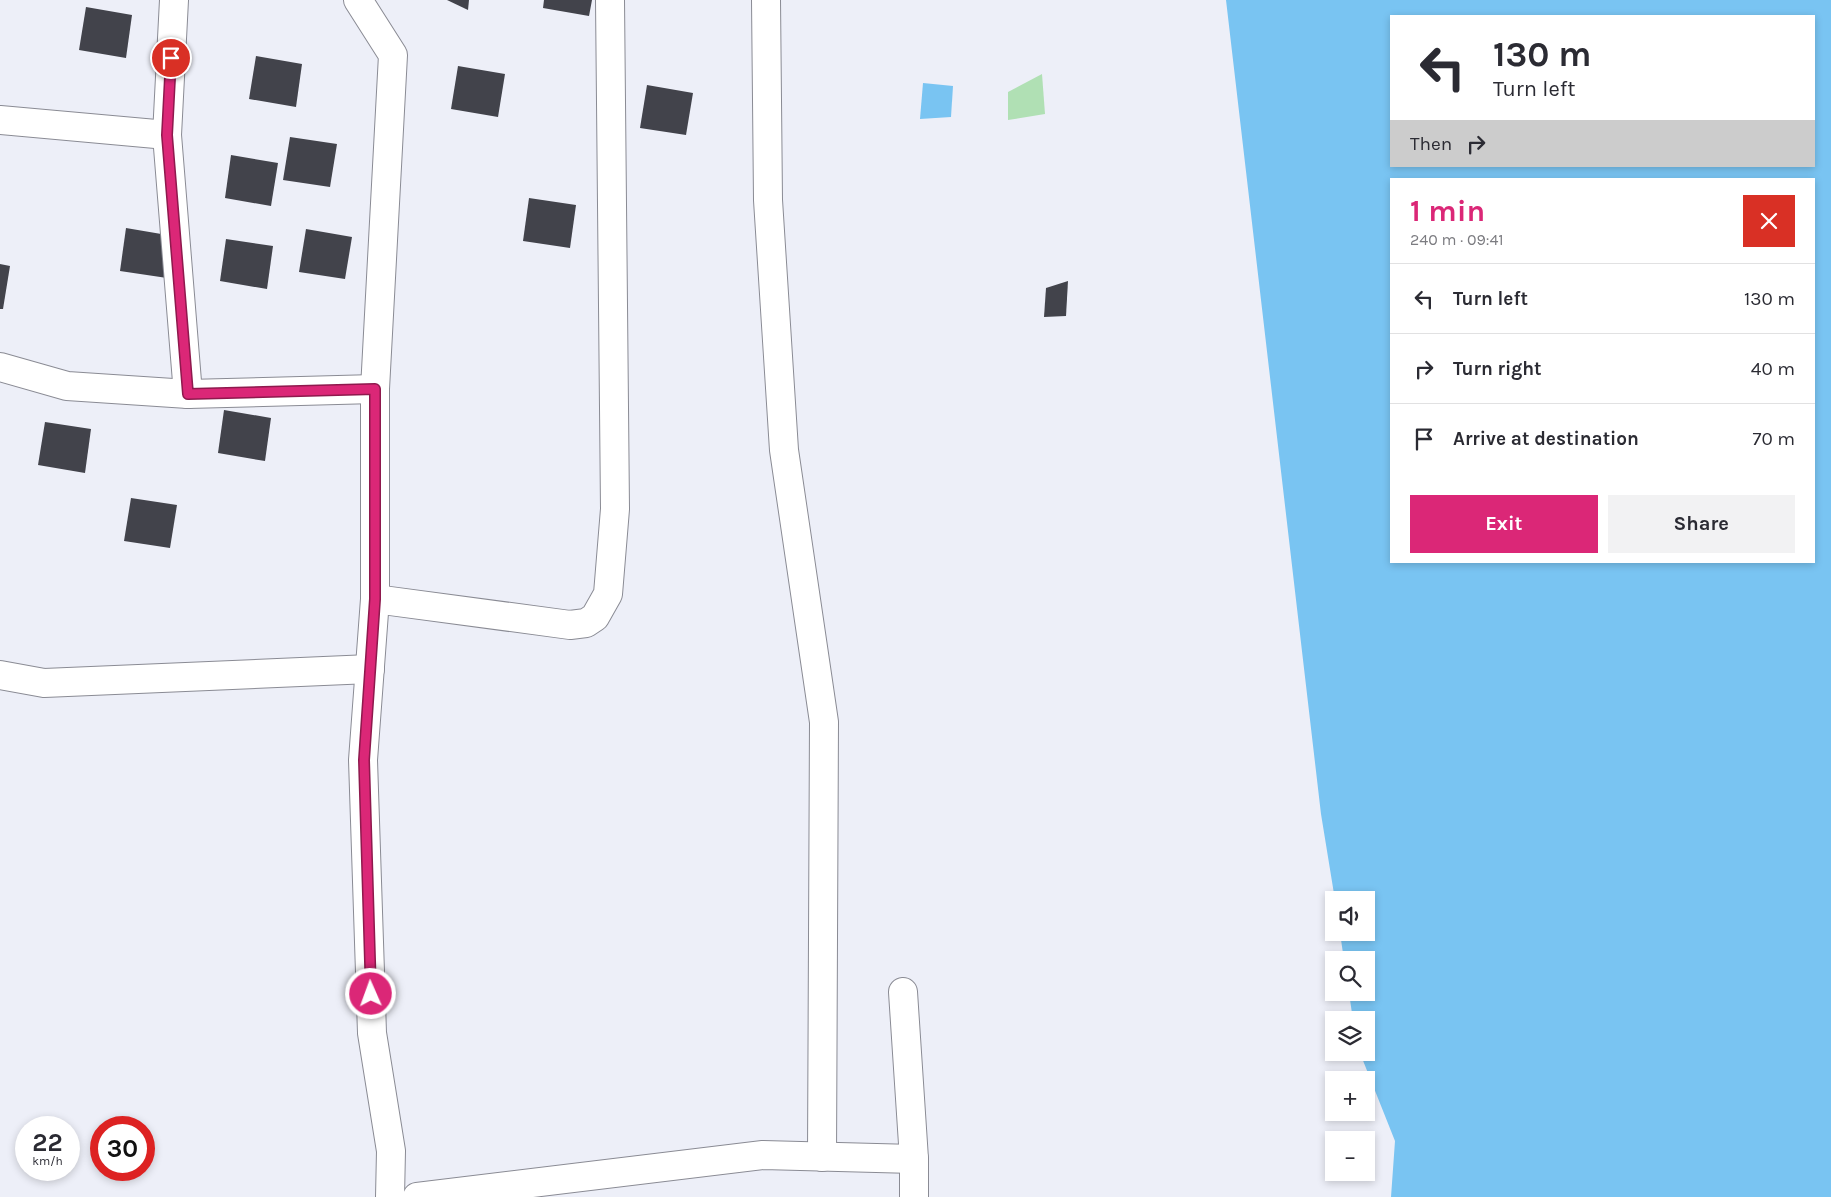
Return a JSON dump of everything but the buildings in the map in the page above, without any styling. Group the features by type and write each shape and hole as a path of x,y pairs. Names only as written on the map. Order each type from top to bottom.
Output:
{"street":[{"path":"174,0 167,135 188,394"},
{"path":"358,0 393,55 375,389 375,599 364,760 372,1033 390,1151 390,1197"},
{"path":"375,599 570,625 586,623 595,617 608,594 615,509 610,0"},
{"path":"766,0 768,200 784,450 824,722 822,1157"},
{"path":"0,120 167,135"},
{"path":"0,367 67,386 188,394 375,389"},
{"path":"0,675 44,683 370,669"},
{"path":"903,992 914,1159 914,1197"},
{"path":"416,1197 763,1156 914,1159"}],"green space":[{"path":"1042,74 1045,114 1008,120 1008,92"}],"water":[{"path":"1226,0 1831,0 1831,1197 1391,1197 1395,1141 1375,1091 1375,1071 1367,1071 1363,1061 1375,1061 1375,1011 1352,1011 1350,1001 1375,1001 1375,951 1343,951 1341,941 1375,941 1375,891 1334,891 1321,814"},
{"path":"923,83 953,86 951,117 920,119"}],"route":[{"path":"171,58 167,135 188,394 375,389 375,599 364,760 371,994"}]}
